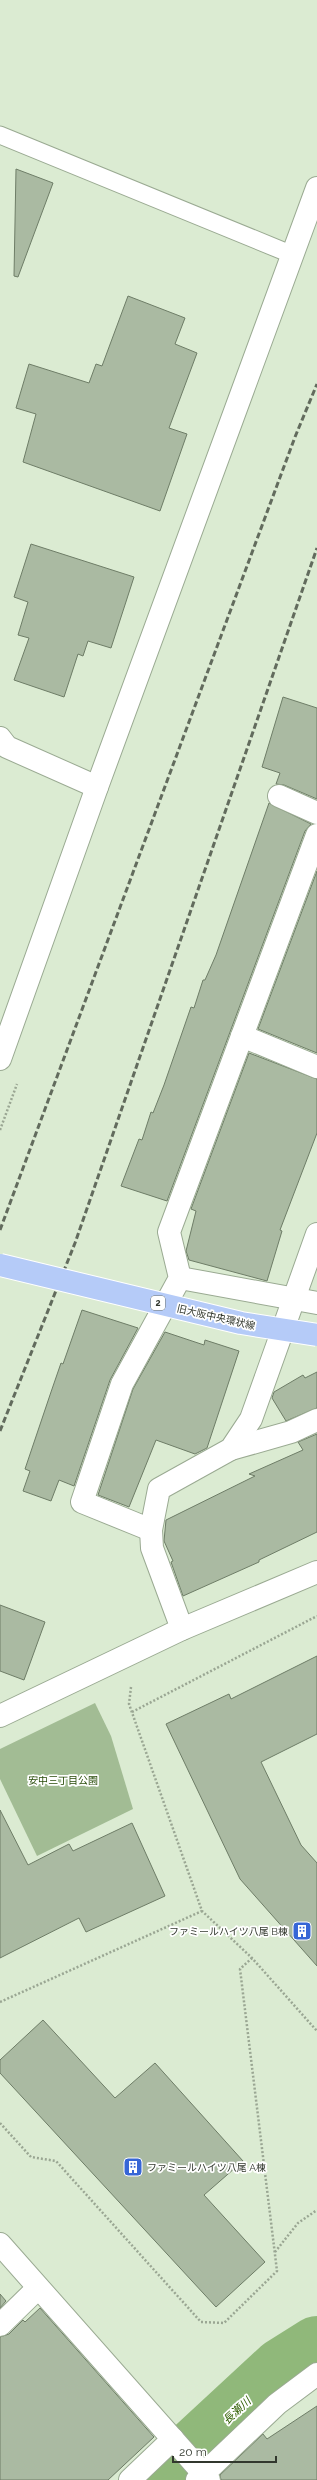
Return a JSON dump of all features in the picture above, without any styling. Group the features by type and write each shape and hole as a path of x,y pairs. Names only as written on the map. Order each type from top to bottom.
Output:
{"main road":[{"name":"旧大阪中央環状線","path":"0,1265 242,1323 317,1336"}],"street":[{"path":"0,1058 97,787 317,188"},
{"path":"2,747 97,787"},
{"path":"279,796 317,813"},
{"path":"151,1530 82,1502 122,1384 180,1278 169,1232 317,835"},
{"path":"242,1036 317,1067"},
{"path":"231,1449 251,1419 317,1234"},
{"path":"180,1278 317,1303"},
{"path":"182,1629 152,1548 151,1530 159,1489 231,1449 291,1432 317,1420"},
{"path":"0,1716 182,1629 317,1572"},
{"path":"0,2244 177,2444 201,2475 277,2404 317,2374"},
{"path":"0,2325 38,2288"},
{"path":"130,2480 177,2444"}],"lane":[{"path":"0,135 293,255"}],"path":[{"path":"132,1712 317,1616"},
{"path":"131,1686 129,1704 202,1911 252,1958 317,2031"},
{"path":"0,2002 202,1911"},
{"path":"0,2123 31,2157 56,2161 201,2322 224,2323 278,2271 240,1969 252,1958"},
{"path":"275,2252 298,2223 317,2210"}],"green space":[{"name":"安中三丁目公園","path":"95,1703 111,1736 133,1809 37,1856 0,1779 0,1749"}],"building":[{"path":"16,169 53,183 18,277 14,276"},
{"path":"128,296 185,318 175,344 197,353 169,428 187,434 160,511 23,462 36,414 16,408 29,364 89,383 96,364 102,366"},
{"path":"31,544 134,577 111,648 88,641 83,656 78,654 64,697 14,680 29,638 18,635 28,602 14,597"},
{"path":"283,697 317,708 317,799 284,785 276,784 280,773 262,767"},
{"path":"269,803 311,824 305,831 167,1201 121,1186 139,1139 142,1140 151,1112 153,1113 164,1085 191,1007 194,1008 203,980 205,980 216,955"},
{"path":"317,871 317,1053 258,1029"},
{"path":"249,1053 317,1079 317,1133 280,1230 282,1231 267,1281 189,1260 186,1251 196,1211 191,1209"},
{"path":"82,1310 138,1328 110,1380 74,1486 59,1480 51,1501 23,1491 30,1471 25,1469 61,1363 63,1364"},
{"path":"165,1332 204,1345 205,1340 239,1351 207,1448 195,1454 156,1440 129,1507 98,1495 133,1389"},
{"path":"317,1372 317,1408 286,1421 272,1398 274,1392 303,1375 305,1378"},
{"path":"317,1434 317,1532 259,1560 259,1562 183,1596 171,1562 173,1561 164,1541 166,1520 255,1476 249,1474 303,1450 298,1442"},
{"path":"0,1605 45,1622 24,1680 0,1671"},
{"path":"317,1656 317,1734 261,1762 301,1845 317,1863 317,1966 240,1879 166,1724 229,1694 231,1699"},
{"path":"0,1810 28,1865 69,1844 73,1851 132,1823 165,1896 86,1932 79,1918 0,1958"},
{"name":"ファミールハイツ八尾 A棟","path":"43,2020 115,2098 155,2063 243,2161 204,2195 265,2262 216,2307 0,2073 0,2060"},
{"path":"0,2294 6,2301 0,2308"},
{"path":"40,2308 154,2437 108,2480 0,2480 0,2337 9,2334 23,2320 25,2322"},
{"path":"317,2406 317,2480 221,2480 220,2475 263,2434 267,2439"}],"waterway":[{"name":"長瀬川","path":"162,2480 282,2369 317,2347"}],"railway":[{"path":"0,1230 295,437 317,384"},
{"path":"0,1431 75,1243 317,548"}],"place":[{"name":"ファミールハイツ八尾 B棟","path":"302,1931"},
{"name":"ファミールハイツ八尾 A棟","path":"133,2167"}]}
